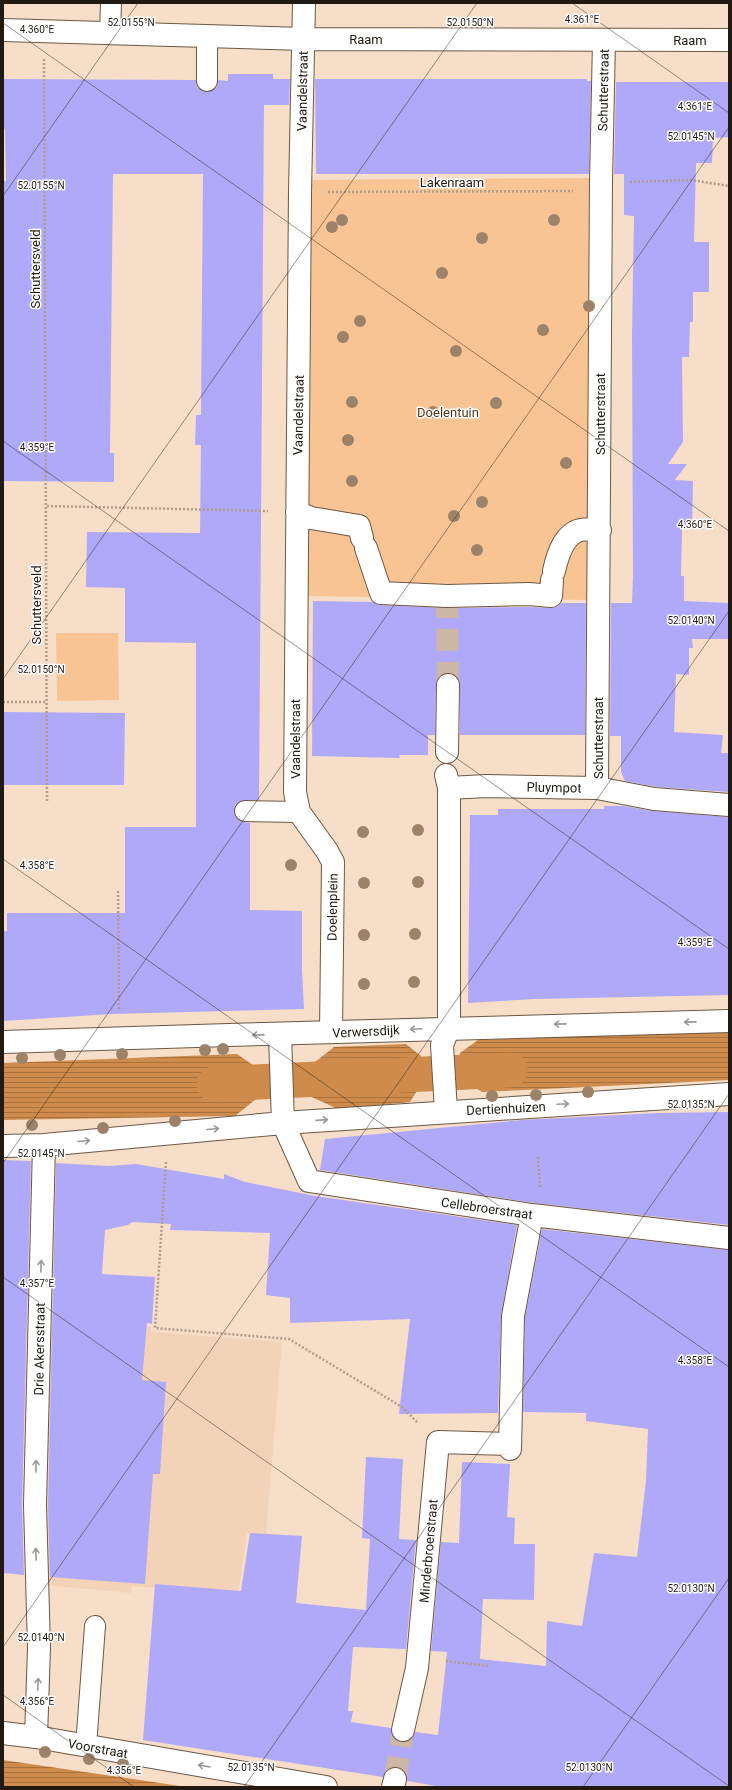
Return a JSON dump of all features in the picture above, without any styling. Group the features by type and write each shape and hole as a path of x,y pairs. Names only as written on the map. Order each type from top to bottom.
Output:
{"street":[{"name":"Vaandelstraat","path":"297,802 297,512 300,192 304,3"},
{"name":"Raam","path":"3,30 303,39 729,40"},
{"name":"Schutterstraat","path":"598,788 601,182 604,40"},
{"path":"297,512 311,518 359,526 381,593 447,596 529,594 551,596 553,576 558,555 567,540 575,532 585,529 600,530"},
{"path":"447,752 448,685"},
{"name":"Pluympot","path":"445,1036 447,782 486,786 598,788 654,799 729,805"},
{"name":"Doelenplein","path":"297,802 333,862 331,1032"},
{"name":"Verwersdijk","path":"3,1042 119,1039 280,1045 331,1032 445,1036 729,1021"},
{"path":"445,1036 444,1090 446,1111"},
{"path":"3,1146 44,1145 168,1133 282,1113 280,1045"},
{"name":"Dertienhuizen","path":"282,1113 446,1111 729,1094"},
{"name":"Cellebroerstraat","path":"282,1113 309,1181 532,1215 729,1238"},
{"name":"Drie Akersstraat","path":"36,1737 39,1648 35,1505 44,1145"},
{"name":"Minderbroerstraat","path":"403,1730 417,1663 438,1442 510,1447 513,1316 532,1215"},
{"name":"Voorstraat","path":"3,1733 36,1737 326,1787"}],"lane":[{"path":"110,34 111,3"},
{"path":"207,36 207,80"},
{"path":"246,811 297,802"},
{"path":"86,1746 95,1626"}],"path":[{"name":"Schuttersveld","path":"44,32 47,801"},
{"path":"601,182 691,180 729,186"},
{"name":"Lakenraam","path":"300,192 583,191 601,182"},
{"path":"46,506 297,512"},
{"path":"3,702 46,702"},
{"path":"118,891 119,1039"},
{"path":"168,1133 155,1328 289,1339 402,1407"},
{"path":"417,1663 488,1666"}],"shaded area":[{"path":"729,1031 729,1080 482,1092 461,1078 460,1053 478,1040"},
{"path":"406,1044 421,1056 423,1081 410,1102 338,1109 305,1094 305,1070 334,1047"},
{"path":"237,1054 262,1071 262,1094 235,1116 3,1120 3,1063"},
{"path":"52,1319 151,1327 151,1332 282,1342 266,1534 247,1533 238,1594 132,1586 131,1593 45,1585 42,1466"},
{"path":"3,1760 160,1783 186,1787 3,1787"}],"green space":[{"name":"Doelentuin","path":"592,178 590,600 304,596 306,180"},
{"path":"56,633 118,633 119,700 57,701"}],"building":[{"path":"228,74 273,74 273,79 290,79 289,105 264,105 259,800 240,801 235,805 234,811 239,821 250,823 250,910 302,911 304,1009 112,1014 3,1021 3,931 7,931 7,913 125,913 125,827 196,827 196,643 125,642 125,588 86,587 87,532 200,533 201,445 195,445 196,415 201,415 203,174 113,174 110,453 114,453 114,482 3,481 3,181 6,181 5,129 3,128 3,79 196,80 197,87 202,91 207,92 217,87 218,80 228,81"},
{"path":"315,79 587,79 587,81 591,81 589,174 316,174"},
{"path":"616,82 729,82 729,137 713,138 712,163 696,163 694,242 709,242 709,292 693,292 693,322 690,322 689,357 682,357 683,442 668,464 687,464 675,480 693,481 692,529 682,529 681,576 684,576 684,601 729,603 729,639 692,639 693,648 689,648 689,675 676,674 674,732 723,735 721,753 729,753 729,792 656,787 625,781 621,772 621,736 610,736 611,603 632,603 633,576 632,335 634,216 624,215 624,174 614,174"},
{"path":"313,601 372,602 380,605 447,608 550,608 557,607 562,603 586,603 585,735 460,735 459,679 455,675 448,673 442,674 438,678 436,684 435,735 428,735 428,755 399,755 400,758 312,756"},
{"path":"3,712 125,713 124,785 3,785"},
{"path":"604,806 623,806 653,811 729,817 729,995 534,999 468,1003 470,815 498,815 498,809 604,809"},
{"path":"729,1112 729,1225 534,1203 320,1170 325,1139 522,1120 659,1113"},
{"path":"3,1160 31,1161 22,1505 24,1575 3,1573"},
{"path":"56,1163 108,1166 136,1164 224,1179 224,1174 245,1182 315,1196 517,1225 501,1316 498,1413 399,1414 410,1319 290,1323 290,1298 266,1295 270,1233 170,1230 171,1224 132,1222 128,1225 105,1230 102,1274 155,1277 152,1324 147,1323 142,1380 166,1382 160,1474 153,1474 145,1584 50,1577 48,1505"},
{"path":"542,1229 729,1250 729,1787 442,1787 407,1781 407,1775 404,1770 398,1767 392,1767 386,1770 383,1777 143,1740 155,1584 241,1591 250,1533 302,1536 296,1603 366,1610 370,1539 362,1538 366,1457 403,1459 399,1539 416,1540 406,1649 353,1647 348,1711 353,1711 351,1722 391,1728 391,1734 394,1739 400,1742 406,1742 412,1739 415,1732 438,1735 447,1652 431,1651 441,1542 459,1543 462,1462 510,1464 507,1517 515,1518 514,1544 535,1544 534,1600 483,1599 480,1659 546,1666 547,1621 582,1626 594,1553 637,1557 646,1481 648,1429 586,1421 586,1413 523,1412 525,1317"}],"waterway":[{"path":"214,1084 510,1070"}],"tunnel":[{"path":"447,596 448,685"},
{"path":"395,1779 403,1730"}]}
